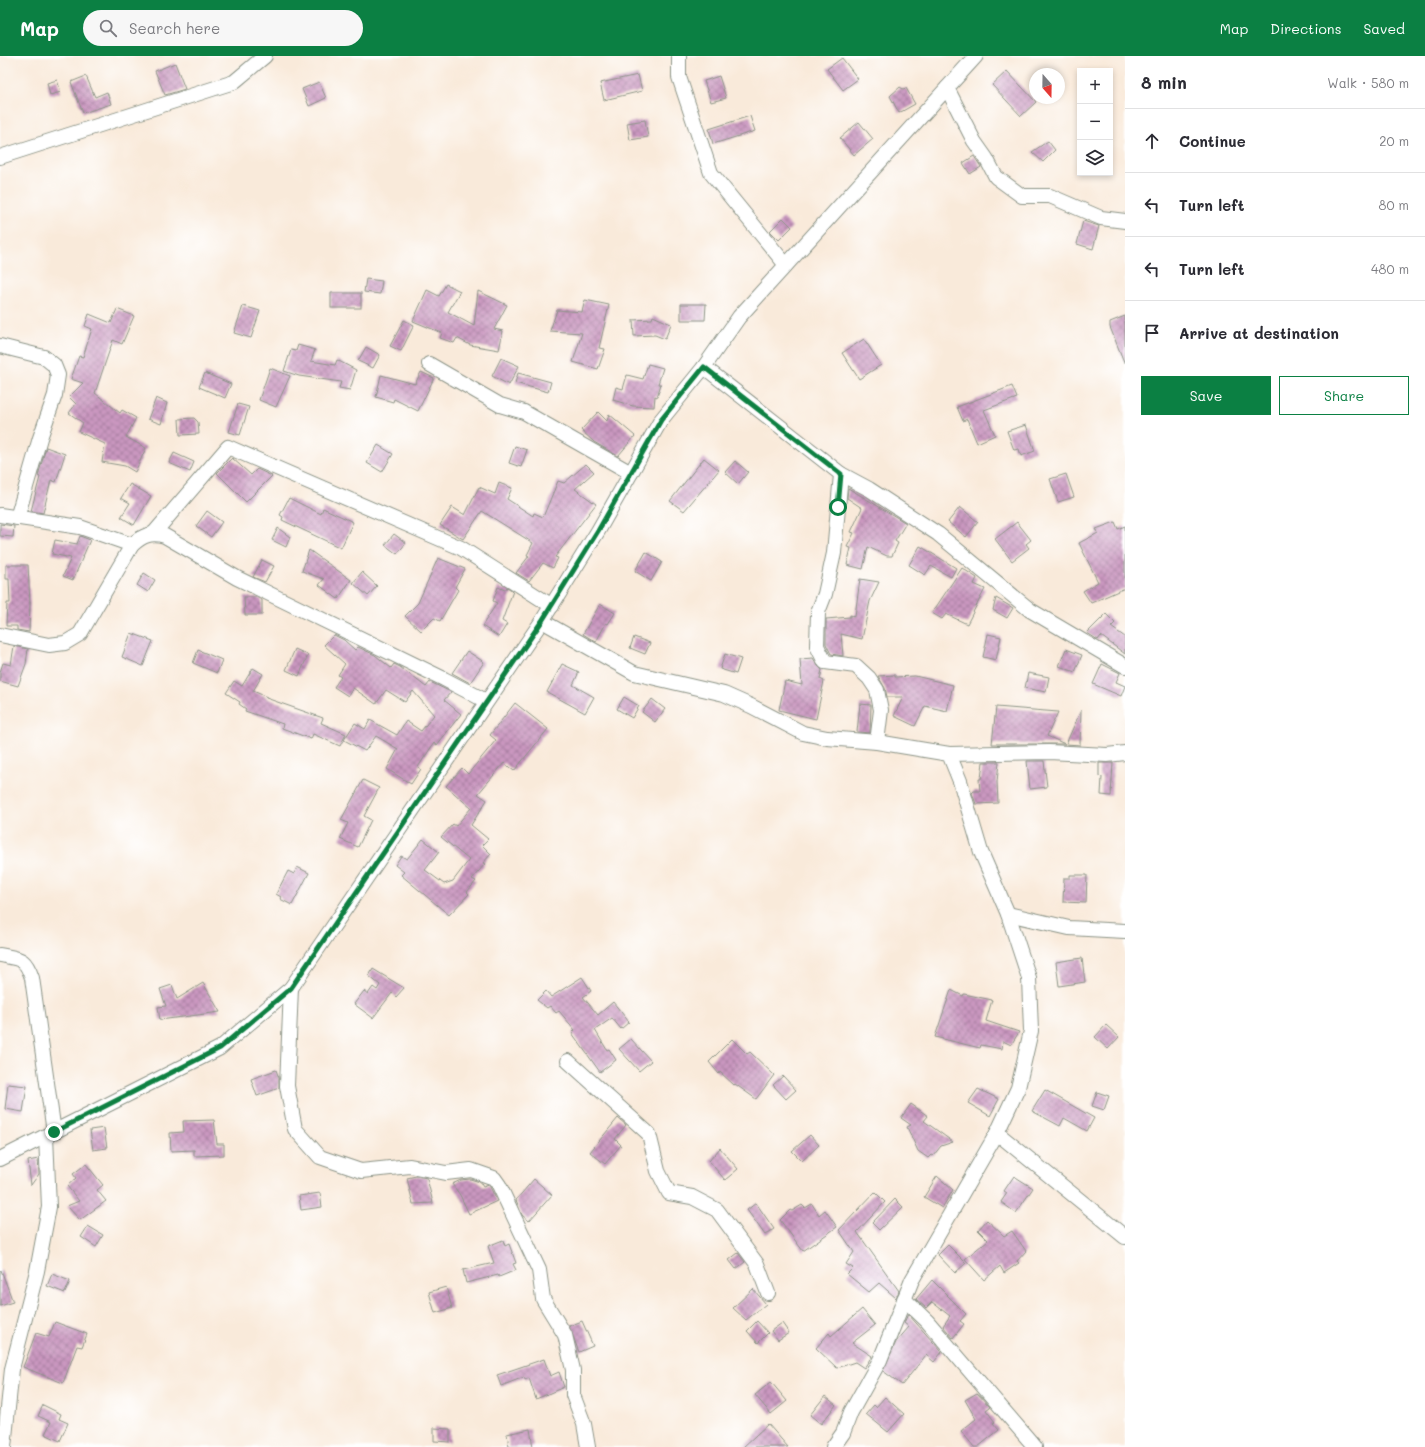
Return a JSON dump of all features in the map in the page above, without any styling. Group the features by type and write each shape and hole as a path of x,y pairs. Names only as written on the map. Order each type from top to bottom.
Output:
{"street":[{"path":"0,157 234,82 265,56"},
{"path":"679,56 679,77 711,173 786,265"},
{"path":"0,1159 220,1048 291,988 552,606 661,420 704,367 739,317 976,56"},
{"path":"947,88 974,141 986,158 996,177 1022,196 1050,196 1102,218 1125,221"},
{"path":"0,346 44,357 54,365 58,375 55,395 40,438 17,518"},
{"path":"429,364 500,405 524,412 631,473"},
{"path":"704,367 841,474 869,489 938,534 1030,610 1125,666"},
{"path":"0,635 49,645 65,643 80,634 132,545 141,537 154,533 228,447 461,548 552,606"},
{"path":"841,474 838,527 825,594 818,612 817,646 825,662 856,666 869,678 876,690 880,710 877,742"},
{"path":"0,515 80,527 132,545"},
{"path":"154,533 165,536 237,578 486,701"},
{"path":"542,621 634,673 724,694 803,732 827,738 877,742 949,754 1050,752 1107,756 1125,753"},
{"path":"833,1447 843,1433 851,1412 880,1360 912,1280 997,1134 1018,1088 1031,1031 1029,978 1008,914 981,852 960,781 949,754"},
{"path":"1008,914 1069,928 1125,931"},
{"path":"0,955 19,958 28,965 32,978 50,1134 49,1207 37,1271 12,1369 4,1447"},
{"path":"291,988 287,1086 296,1129 320,1157 361,1171 410,1166 446,1173 471,1170 494,1178 499,1185 539,1270 543,1299 566,1335 573,1370 573,1395 584,1424 588,1447"},
{"path":"568,1061 649,1134 658,1171 669,1193 692,1197 717,1210 757,1264 768,1294"},
{"path":"997,1134 1125,1237"},
{"path":"904,1300 927,1321 1035,1447"}],"building":[{"path":"842,58 858,79 843,90 827,69"},
{"path":"175,63 185,89 165,95 155,71"},
{"path":"1007,71 1029,95 1029,104 1034,104 1021,116 992,85"},
{"path":"638,75 642,91 604,100 600,83"},
{"path":"86,76 95,97 107,92 111,104 83,113 71,82"},
{"path":"719,76 726,98 711,102 704,81"},
{"path":"57,80 61,92 50,95 47,83"},
{"path":"319,82 326,98 309,106 302,89"},
{"path":"900,87 903,89 906,88 915,104 899,113 890,96"},
{"path":"750,116 755,131 713,144 709,129"},
{"path":"645,120 648,137 630,140 627,123"},
{"path":"859,122 873,139 854,155 840,138"},
{"path":"1048,141 1055,150 1043,162 1032,152"},
{"path":"974,156 981,167 970,174 963,163"},
{"path":"783,218 792,227 779,240 770,231"},
{"path":"1083,221 1099,226 1093,249 1077,244"},
{"path":"366,279 382,281 380,294 364,292"},
{"path":"446,284 460,291 448,312 474,326 478,291 507,305 494,329 503,331 499,350 470,345 457,338 454,343 440,338 442,333 413,321 427,290 439,296"},
{"path":"331,293 361,293 361,308 331,308"},
{"path":"585,300 609,305 599,348 605,349 598,369 573,362 582,333 550,331 557,310 582,312"},
{"path":"681,304 706,304 705,320 681,320"},
{"path":"243,306 260,311 251,338 234,333"},
{"path":"117,309 134,316 122,344 113,340 95,393 120,413 122,410 136,418 126,437 146,448 135,472 125,466 102,462 105,444 79,432 83,423 69,413 76,404 69,397 83,383 71,379 79,356 83,357 92,329 85,326 89,314 111,323"},
{"path":"653,316 671,324 665,339 655,335 634,336 633,320 652,319"},
{"path":"1125,316 1124,362 1110,327 1110,322"},
{"path":"404,320 414,325 401,351 390,346"},
{"path":"864,339 881,365 859,379 842,353"},
{"path":"298,345 315,350 311,361 335,365 337,360 356,370 350,390 339,388 341,382 299,376 284,371 291,350 296,351"},
{"path":"366,347 380,355 373,368 358,361"},
{"path":"501,358 519,366 509,385 492,376"},
{"path":"648,364 663,368 658,384 661,384 657,397 655,396 654,407 633,406 613,400 616,387 623,389 627,375 643,379"},
{"path":"270,368 290,376 276,407 259,400"},
{"path":"421,372 434,378 418,411 394,399 393,402 376,397 381,375 415,384"},
{"path":"205,373 231,384 225,398 199,387"},
{"path":"518,373 551,382 548,392 515,383"},
{"path":"1012,386 1017,398 984,410 995,435 977,443 967,419 963,421 957,407"},
{"path":"156,398 167,403 161,424 148,419"},
{"path":"238,404 249,407 240,435 229,432"},
{"path":"598,412 607,421 609,414 635,436 618,456 594,442 581,430"},
{"path":"194,418 198,422 199,434 180,435 179,419"},
{"path":"1026,425 1035,451 1021,456 1019,449 1014,450 1007,431"},
{"path":"378,445 393,454 382,472 367,463"},
{"path":"515,446 527,450 521,467 509,463"},
{"path":"46,447 65,454 56,482 51,480 43,513 31,511"},
{"path":"174,453 194,462 190,472 169,463"},
{"path":"232,458 251,475 257,469 272,476 246,502 217,473"},
{"path":"704,458 719,470 684,511 670,501"},
{"path":"735,461 748,472 738,484 725,472"},
{"path":"586,464 594,472 575,489 596,504 555,557 558,558 553,568 543,563 529,581 516,573 529,556 527,555 533,543 482,511 463,539 440,525 452,507 465,515 479,487 495,494 499,483 512,488 507,499 533,516 534,513 543,517 558,481 564,483"},
{"path":"1066,474 1074,497 1058,502 1050,479"},
{"path":"130,484 151,496 134,525 121,517 130,503 121,498"},
{"path":"848,488 906,523 895,541 898,543 892,556 887,556 868,547 863,569 847,565 851,548 847,547 854,533 851,532 862,508 847,498"},
{"path":"289,498 321,514 323,508 353,522 341,548 282,520 283,517 280,515"},
{"path":"960,507 978,522 966,537 948,522"},
{"path":"207,511 222,522 211,537 196,526"},
{"path":"1017,522 1031,540 1026,544 1029,548 1012,561 995,539"},
{"path":"1115,522 1118,529 1125,526 1125,588 1091,603 1083,591 1098,582 1079,543 1098,533 1096,529"},
{"path":"0,524 14,526 13,537 0,536"},
{"path":"278,528 290,537 286,547 272,540"},
{"path":"394,534 406,543 397,554 385,545"},
{"path":"80,536 90,540 73,580 63,576 71,558 52,554 55,540 77,544"},
{"path":"920,546 956,568 951,577 931,566 925,575 909,565"},
{"path":"309,550 351,580 338,599 319,585 324,579 302,571"},
{"path":"646,552 662,562 651,581 635,571"},
{"path":"438,558 465,569 455,587 458,590 440,621 434,618 421,631 405,616 418,603"},
{"path":"262,560 274,566 265,582 253,577"},
{"path":"6,565 28,565 30,604 29,632 17,630 17,626 6,626 7,603 10,603 9,579 6,579"},
{"path":"962,568 977,578 974,584 985,589 967,624 946,614 942,619 932,613"},
{"path":"362,572 377,586 368,596 353,583"},
{"path":"144,573 155,580 148,592 137,585"},
{"path":"860,579 879,582 870,601 862,639 841,634 843,656 831,654 826,644 826,619 850,617 850,615 855,616"},
{"path":"498,587 505,590 507,587 513,591 502,621 507,624 499,637 482,626 497,603 493,601"},
{"path":"244,597 256,597 262,600 262,615 245,615"},
{"path":"996,598 1013,608 1007,618 993,610"},
{"path":"600,604 615,613 608,624 606,623 596,642 583,634"},
{"path":"1106,614 1115,623 1111,627 1125,637 1125,654 1101,636 1098,640 1087,633"},
{"path":"131,633 153,641 143,666 122,657"},
{"path":"988,634 1001,637 996,660 983,657"},
{"path":"334,635 344,640 355,650 358,647 375,655 391,668 394,664 400,667 426,687 430,682 451,692 444,700 461,714 437,745 434,743 418,767 421,769 411,784 387,769 398,749 376,736 365,751 344,740 355,723 365,729 370,720 397,735 406,721 421,731 434,715 413,691 405,702 386,690 376,704 353,688 348,696 334,687 341,677 338,675 345,664 324,645"},
{"path":"634,637 650,643 645,654 630,648"},
{"path":"14,646 28,649 26,664 18,686 0,681 0,672 3,663 11,665"},
{"path":"295,649 308,655 299,676 286,670"},
{"path":"1066,649 1082,655 1075,672 1059,666"},
{"path":"198,650 222,660 217,673 193,663"},
{"path":"467,651 484,662 470,683 452,673"},
{"path":"725,654 741,659 736,674 720,669"},
{"path":"813,658 822,670 820,679 824,681 816,719 779,710 785,681 802,685 800,659"},
{"path":"562,664 579,672 573,685 594,697 585,713 547,692"},
{"path":"1102,664 1120,673 1116,682 1125,686 1121,696 1093,684"},
{"path":"253,668 263,674 253,691 267,697 266,698 323,718 321,723 346,734 340,746 313,734 311,739 282,728 283,724 245,711 246,709 239,704 240,702 226,693 234,681 242,686"},
{"path":"1028,673 1049,677 1046,692 1025,688"},
{"path":"895,675 895,677 915,676 953,685 947,711 925,706 915,726 894,716 903,697 887,697 885,688 878,676"},
{"path":"624,697 639,706 632,718 617,709"},
{"path":"652,699 665,709 655,722 642,712"},
{"path":"515,703 548,729 514,771 504,763 478,794 487,800 471,825 488,839 482,845 491,854 483,863 485,864 472,879 476,881 467,892 469,894 449,915 401,875 404,872 395,865 401,856 407,859 423,839 439,852 425,870 444,884 453,881 469,860 441,837 453,824 456,826 471,808 446,786 462,768 468,774 496,740 490,735"},
{"path":"860,704 871,705 870,733 857,732"},
{"path":"996,707 1058,712 1047,736 1065,744 992,744"},
{"path":"1081,710 1080,745 1066,744"},
{"path":"1027,761 1044,761 1047,787 1030,789"},
{"path":"983,762 999,762 997,782 998,803 976,804 972,793 974,791 980,791 979,779 981,779"},
{"path":"1099,763 1113,763 1111,796 1101,795 1102,777 1099,776"},
{"path":"363,780 379,788 364,816 371,820 358,847 340,839 348,823 341,820"},
{"path":"297,867 309,873 292,905 280,899 281,897 276,894 288,871 294,874"},
{"path":"1070,875 1087,875 1086,903 1063,902 1064,878 1070,878"},
{"path":"1082,958 1085,982 1059,986 1056,962"},
{"path":"373,969 404,988 396,997 392,993 373,1018 354,1004 364,991 368,994 373,987 377,990 380,985 369,976"},
{"path":"582,977 591,991 583,997 598,1015 613,1002 629,1022 621,1029 612,1018 595,1030 607,1050 609,1049 616,1060 600,1072 572,1033 575,1030 559,1011 556,1013 550,1006 547,1008 537,1000 546,991 551,997"},
{"path":"203,983 220,1012 160,1020 158,1007 166,1006 160,989 172,985 177,999"},
{"path":"951,990 963,996 964,994 992,1000 986,1021 1019,1032 1011,1045 1003,1041 1002,1049 981,1045 980,1048 935,1037"},
{"path":"1106,1025 1119,1037 1108,1049 1095,1037"},
{"path":"631,1039 651,1061 639,1071 619,1049"},
{"path":"732,1039 747,1054 750,1052 774,1075 756,1099 735,1084 734,1085 720,1072 719,1074 709,1062"},
{"path":"276,1070 279,1078 279,1088 257,1096 251,1079"},
{"path":"783,1076 796,1090 786,1099 773,1085"},
{"path":"8,1084 27,1086 23,1112 5,1109"},
{"path":"978,1089 999,1099 990,1116 968,1103"},
{"path":"1045,1090 1094,1118 1087,1131 1064,1118 1060,1126 1032,1111"},
{"path":"1097,1092 1109,1096 1104,1110 1092,1106"},
{"path":"911,1104 928,1116 924,1121 953,1142 941,1146 933,1156 931,1155 928,1158 918,1151 907,1127 911,1125 901,1118"},
{"path":"618,1118 626,1125 615,1139 621,1145 605,1164 590,1152"},
{"path":"214,1120 217,1144 224,1144 224,1155 194,1156 194,1150 171,1151 170,1133 184,1132 183,1121"},
{"path":"104,1128 107,1148 93,1150 90,1130"},
{"path":"810,1135 819,1145 802,1161 792,1151"},
{"path":"720,1148 738,1169 725,1180 709,1161"},
{"path":"38,1159 39,1174 31,1185 28,1161"},
{"path":"86,1164 103,1185 97,1190 106,1201 80,1220 67,1206 79,1201 67,1186 76,1178 73,1174"},
{"path":"416,1176 427,1178 433,1203 413,1204 407,1178"},
{"path":"937,1176 953,1190 942,1208 924,1197"},
{"path":"1014,1176 1033,1188 1016,1213 1001,1202 1007,1193 1004,1191"},
{"path":"470,1179 480,1182 483,1187 489,1185 497,1201 469,1214 460,1195 452,1184 461,1180"},
{"path":"534,1179 552,1195 529,1221 522,1215 516,1200"},
{"path":"875,1192 885,1202 857,1232 899,1291 896,1298 879,1283 869,1292 847,1274 853,1268 846,1264 854,1252 839,1230"},
{"path":"320,1193 322,1207 301,1210 299,1196"},
{"path":"895,1199 903,1207 879,1230 872,1223"},
{"path":"756,1203 774,1229 765,1235 747,1210"},
{"path":"812,1204 819,1215 825,1210 837,1227 803,1251 780,1220 790,1210 792,1211 802,1205 805,1208"},
{"path":"987,1220 1004,1236 1012,1231 1026,1251 1017,1261 1019,1263 1004,1273 1000,1266 984,1280 965,1259 988,1240 978,1230"},
{"path":"88,1226 103,1235 96,1247 81,1237"},
{"path":"503,1240 505,1246 509,1244 516,1263 513,1264 516,1270 499,1277 498,1275 466,1283 463,1270 494,1263 488,1246"},
{"path":"948,1245 966,1263 955,1273 938,1255"},
{"path":"738,1253 745,1262 736,1269 729,1260"},
{"path":"1,1270 13,1302 0,1306 0,1271"},
{"path":"52,1274 70,1281 65,1293 47,1286"},
{"path":"932,1280 966,1314 960,1321 964,1324 953,1338 943,1326 950,1316 932,1302 926,1308 916,1299"},
{"path":"446,1287 452,1308 435,1313 429,1292"},
{"path":"753,1289 766,1304 746,1320 733,1308"},
{"path":"862,1309 875,1325 852,1343 872,1356 864,1368 855,1362 837,1368 816,1348 829,1333 831,1336"},
{"path":"908,1314 942,1352 934,1362 926,1355 902,1385 883,1371 896,1342 909,1327 904,1323"},
{"path":"582,1321 593,1346 579,1352 569,1326"},
{"path":"757,1321 768,1333 758,1343 747,1331"},
{"path":"55,1322 87,1334 82,1347 77,1346 63,1383 23,1367 36,1333 49,1337"},
{"path":"782,1323 789,1333 778,1340 771,1331"},
{"path":"544,1359 550,1376 559,1372 564,1387 536,1399 529,1378 525,1380 524,1377 501,1386 497,1375"},
{"path":"771,1382 787,1401 771,1414 755,1395"},
{"path":"977,1393 990,1407 986,1410 995,1422 993,1423 999,1430 978,1447 974,1447 961,1431 976,1419 965,1400"},
{"path":"825,1396 836,1405 821,1424 810,1415"},
{"path":"885,1397 904,1414 888,1432 866,1414 874,1405 876,1407"},
{"path":"43,1405 61,1414 59,1419 68,1423 60,1441 45,1434 51,1422 38,1416"},
{"path":"768,1424 788,1447 743,1447"},
{"path":"434,1428 450,1429 450,1442 434,1441"},
{"path":"530,1429 533,1447 509,1447 507,1434"}],"route":[{"path":"54,1132 220,1048 291,988 542,621 598,531 661,420 704,367 841,474 838,507"}]}
